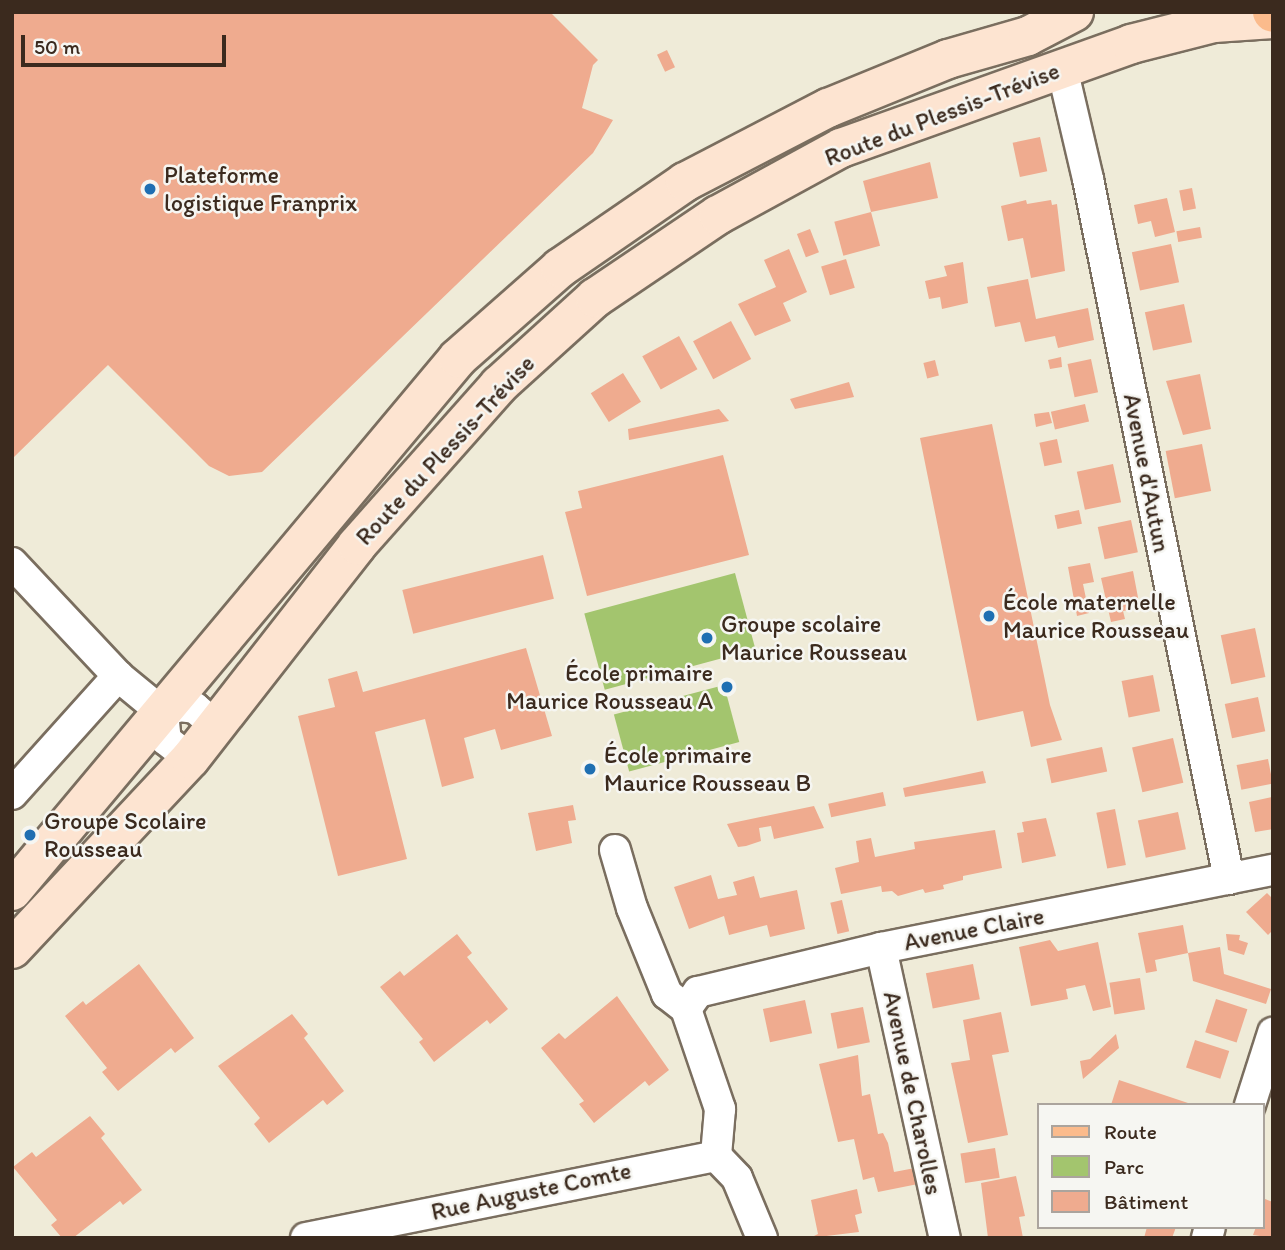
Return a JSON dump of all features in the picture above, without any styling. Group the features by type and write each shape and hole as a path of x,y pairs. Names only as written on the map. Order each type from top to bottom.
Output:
{"main road":[{"name":"Route du Plessis-Trévise","path":"12,891 458,358 559,268 685,182 828,108 948,59 1028,36 1074,12"},
{"name":"Route du Plessis-Trévise","path":"12,949 190,759 401,495 499,385 595,298 718,215 841,148 1062,68 1204,25 1273,19"}],"street":[{"name":"Avenue d'Autun","path":"1062,68 1088,178 1229,878"},
{"path":"12,563 118,676 163,713 166,740 190,759"},
{"path":"12,794 118,676"},
{"path":"163,713 179,706 195,708 216,726"},
{"path":"615,850 632,908 667,994 686,1009 720,1109 716,1156 737,1178 762,1238"},
{"name":"Avenue Claire","path":"686,1009 698,992 881,948 1273,870"},
{"name":"Avenue de Charolles","path":"881,948 944,1238"},
{"path":"1251,1103 1273,1033"},
{"name":"Rue Auguste Comte","path":"306,1238 349,1233 716,1156"}],"green space":[{"path":"735,573 755,649 605,690 584,613"},
{"path":"724,685 739,742 629,771 614,715"}],"building":[{"path":"12,12 550,12 598,60 593,65 582,108 613,120 593,153 262,472 229,476 209,466 108,365 14,457"},
{"path":"667,50 675,67 665,72 657,55"},
{"path":"1040,137 1047,171 1020,177 1013,143"},
{"path":"930,162 938,198 871,212 863,181"},
{"path":"1192,188 1196,209 1183,211 1179,190"},
{"path":"1167,198 1175,232 1155,237 1151,221 1138,224 1134,205"},
{"path":"1026,200 1027,204 1051,200 1052,205 1057,204 1065,271 1031,278 1023,238 1008,241 1001,206"},
{"path":"871,212 880,246 843,256 834,222"},
{"path":"1200,227 1202,238 1178,242 1176,231"},
{"path":"810,229 819,252 806,257 797,234"},
{"path":"1171,244 1179,282 1140,290 1132,252"},
{"path":"789,249 807,292 783,303 791,321 755,336 738,304 776,287 764,260"},
{"path":"846,259 855,288 830,295 821,267"},
{"path":"963,262 968,303 942,309 940,297 929,299 925,281 947,276 944,266"},
{"path":"1028,279 1036,319 1088,308 1094,340 1058,348 1055,336 1025,342 1020,322 995,327 987,287"},
{"path":"1184,304 1192,342 1153,350 1145,312"},
{"path":"731,321 751,359 713,379 693,341"},
{"path":"679,336 697,369 661,390 642,356"},
{"path":"1061,357 1062,367 1050,369 1048,360"},
{"path":"1091,359 1098,392 1075,397 1068,364"},
{"path":"935,360 939,376 927,378 923,363"},
{"path":"623,373 641,402 609,422 591,393"},
{"path":"1200,374 1211,429 1183,435 1166,381"},
{"path":"849,382 854,397 795,409 790,399"},
{"path":"1085,404 1089,422 1055,429 1051,412"},
{"path":"719,409 729,421 629,440 628,429"},
{"path":"1049,412 1052,423 1036,427 1034,414"},
{"path":"992,424 1050,705 1062,740 1031,747 1023,711 977,721 920,438"},
{"path":"1057,439 1062,462 1044,466 1039,443"},
{"path":"1202,444 1211,491 1175,498 1166,451"},
{"path":"723,455 749,555 587,596 565,512 582,508 578,491"},
{"path":"1113,464 1121,502 1085,510 1077,472"},
{"path":"1079,510 1082,524 1057,529 1055,515"},
{"path":"1131,520 1138,552 1105,559 1098,527"},
{"path":"543,555 554,599 413,634 402,590"},
{"path":"1090,563 1094,582 1083,584 1089,613 1077,616 1068,567"},
{"path":"1133,571 1140,608 1123,611 1125,619 1111,622 1101,578"},
{"path":"1255,628 1265,677 1231,684 1221,635"},
{"path":"526,648 552,736 501,750 495,729 464,738 474,778 442,787 425,719 375,732 407,859 338,876 298,716 335,707 328,679 357,671 363,692"},
{"path":"1153,675 1160,711 1129,717 1122,681"},
{"path":"1258,697 1265,731 1232,738 1225,704"},
{"path":"1173,738 1183,783 1142,792 1132,747"},
{"path":"1102,747 1107,771 1051,783 1046,759"},
{"path":"1268,759 1273,784 1241,790 1237,765"},
{"path":"983,771 986,783 905,797 903,788"},
{"path":"883,792 886,806 831,817 828,804"},
{"path":"1272,797 1273,829 1255,832 1249,802"},
{"path":"573,805 576,820 568,821 572,843 536,851 528,813"},
{"path":"814,806 824,828 774,839 771,826 759,828 761,841 746,846 738,847 727,824"},
{"path":"1115,809 1126,865 1107,869 1096,813"},
{"path":"1178,812 1186,849 1146,858 1138,821"},
{"path":"1046,818 1056,856 1022,863 1017,833 1024,832 1022,822"},
{"path":"995,830 1002,868 963,876 963,880 943,885 944,889 925,893 923,889 898,896 892,891 882,892 881,886 841,894 835,868 859,862 856,841 871,838 875,857 915,849 914,842"},
{"path":"711,875 718,899 737,895 733,882 754,876 760,898 797,890 805,929 770,937 767,925 729,935 724,916 689,929 674,887"},
{"path":"1267,893 1273,899 1273,930 1268,935 1246,912"},
{"path":"842,900 849,931 838,934 830,903"},
{"path":"1183,925 1188,953 1155,960 1157,971 1146,973 1138,933"},
{"path":"457,934 472,953 467,957 508,1009 490,1024 487,1020 434,1062 419,1042 423,1039 380,987 400,971 404,976"},
{"path":"1226,934 1240,935 1239,940 1248,943 1244,955 1228,950"},
{"path":"1050,940 1058,951 1098,942 1111,1007 1093,1011 1085,985 1066,989 1068,999 1031,1006 1019,947"},
{"path":"1220,947 1224,974 1271,989 1266,1004 1193,981 1188,953"},
{"path":"139,964 194,1038 175,1053 171,1048 118,1091 102,1072 107,1068 65,1016 83,1001 86,1005"},
{"path":"973,964 980,999 933,1008 926,973"},
{"path":"1140,978 1145,1010 1114,1014 1109,983"},
{"path":"617,996 669,1070 649,1086 645,1081 594,1123 579,1104 584,1101 541,1048 559,1033 565,1039"},
{"path":"1216,999 1247,1009 1237,1042 1205,1032"},
{"path":"805,1000 812,1033 770,1042 763,1009"},
{"path":"863,1007 870,1042 837,1049 831,1013"},
{"path":"1001,1012 1009,1052 992,1055 1008,1135 968,1143 951,1063 970,1060 963,1020"},
{"path":"292,1014 308,1034 304,1038 344,1091 327,1105 323,1100 269,1143 254,1124 260,1118 218,1066"},
{"path":"1116,1034 1119,1048 1083,1079 1080,1061 1090,1059"},
{"path":"1195,1040 1229,1051 1220,1079 1186,1068"},
{"path":"858,1055 862,1096 870,1094 878,1134 883,1133 888,1143 894,1172 915,1168 918,1184 878,1192 874,1177 863,1180 854,1139 838,1142 819,1064"},
{"path":"1119,1080 1188,1103 1112,1103"},
{"path":"90,1116 105,1134 101,1138 142,1190 123,1205 120,1201 73,1238 62,1238 51,1225 57,1220 13,1167 32,1152 36,1157"},
{"path":"995,1148 1000,1178 965,1183 960,1153"},
{"path":"1016,1176 1025,1216 1019,1217 1023,1238 988,1238 981,1183"},
{"path":"857,1189 862,1213 855,1215 859,1232 810,1238 818,1234 811,1200"},
{"path":"1265,1199 1273,1202 1273,1238 1253,1235 1255,1229 1264,1229"},
{"path":"1146,1229 1175,1229 1172,1238 1144,1238"}],"place":[{"name":"Plateforme logistique Franprix","path":"150,189"},
{"name":"École maternelle Maurice Rousseau","path":"989,616"},
{"name":"Groupe scolaire Maurice Rousseau","path":"707,638"},
{"name":"École primaire Maurice Rousseau A","path":"727,687"},
{"name":"École primaire Maurice Rousseau B","path":"590,769"},
{"name":"Groupe Scolaire Rousseau","path":"30,835"}]}
